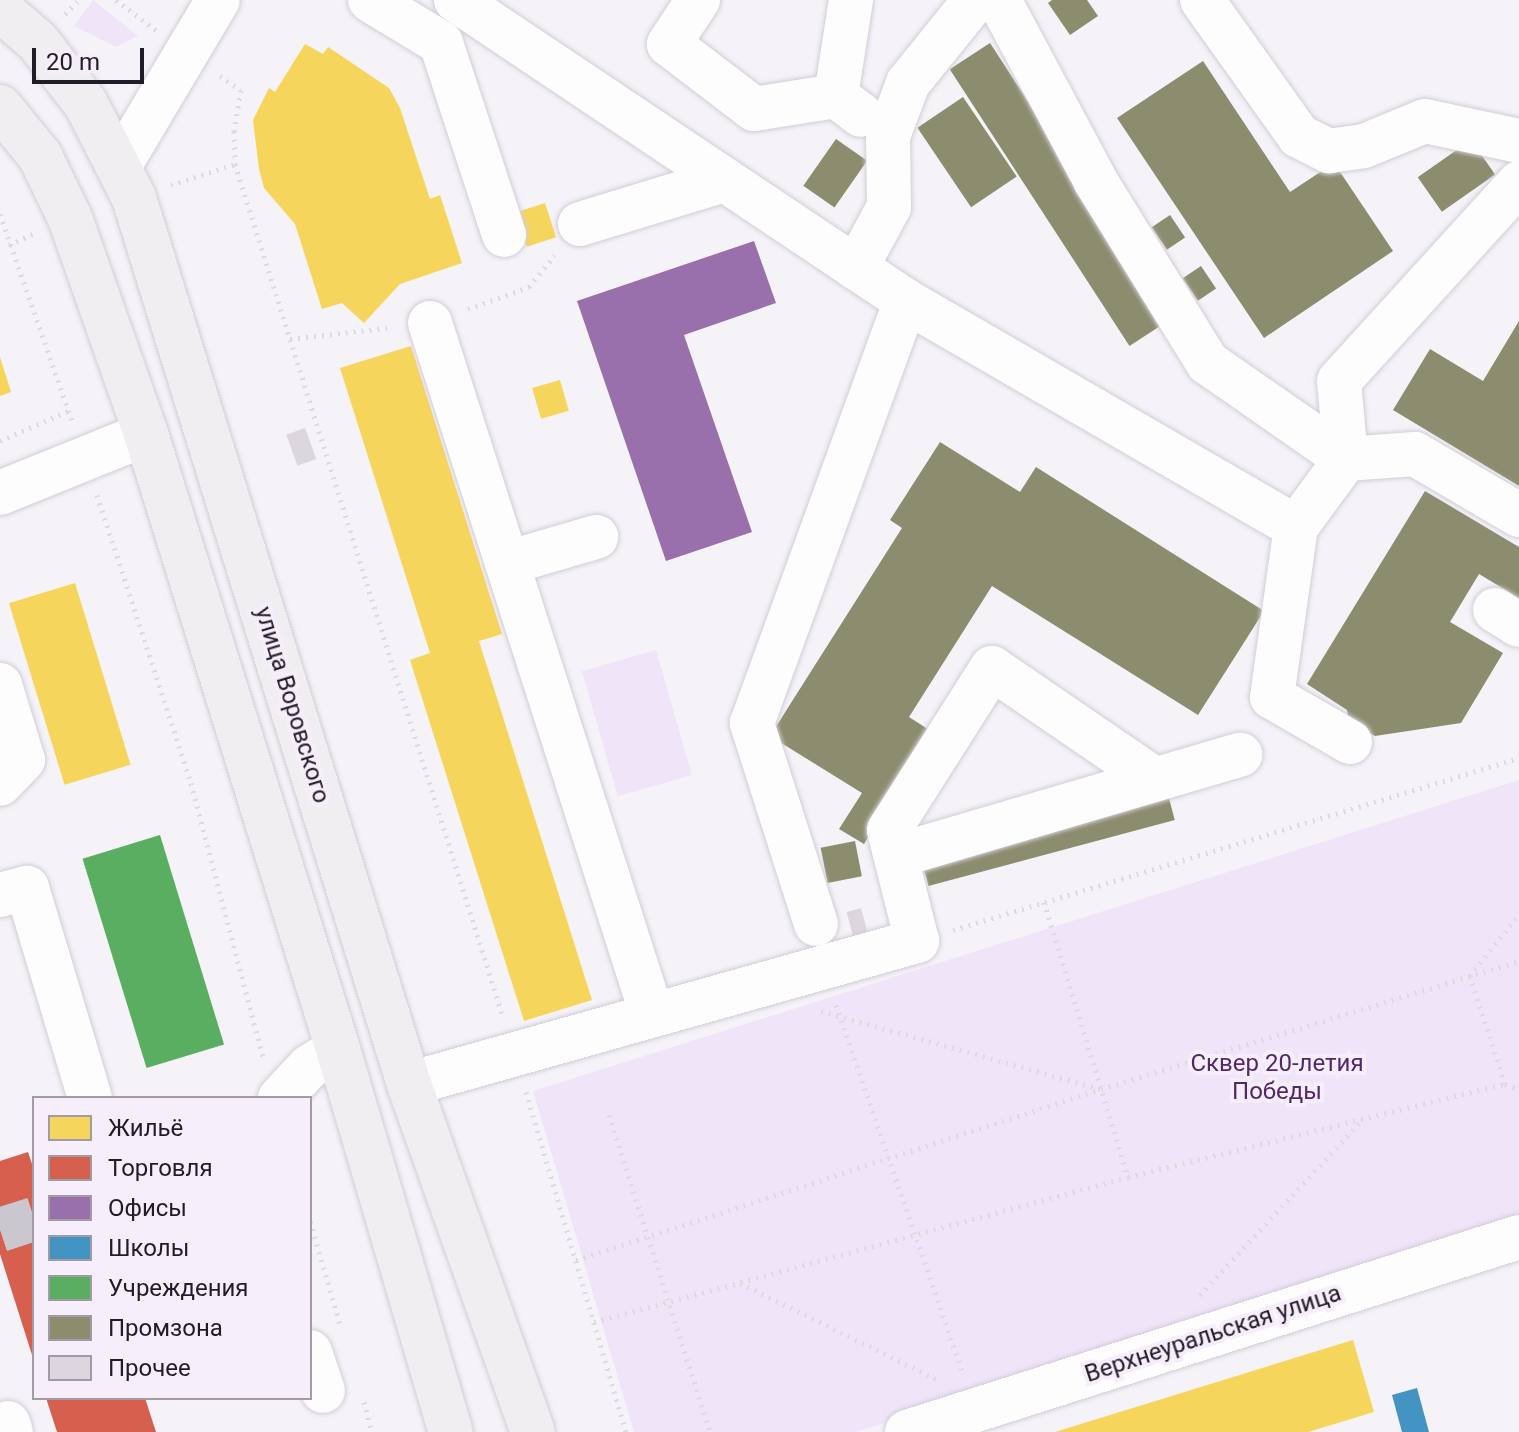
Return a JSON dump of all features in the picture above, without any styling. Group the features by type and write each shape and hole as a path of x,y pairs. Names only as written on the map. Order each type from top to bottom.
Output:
{"main road":[{"name":"улица Воровского","path":"0,9 38,42 86,104 119,166 141,217 409,1084 533,1432"},
{"path":"3,116 40,156 70,218 146,434 338,1049 451,1432"}],"street":[{"path":"119,166 218,0"},
{"path":"370,0 441,43 504,235"},
{"path":"698,0 669,44 754,109 836,96 888,136"},
{"path":"836,96 851,0"},
{"path":"856,268 889,207 888,136 908,83 975,0"},
{"path":"999,0 1096,182 1208,363 1346,459 1415,454 1519,515"},
{"path":"1202,0 1299,136 1329,151 1364,146 1425,121 1519,141"},
{"path":"441,43 461,3 906,301 1296,527"},
{"path":"580,224 724,180"},
{"path":"1350,742 1272,697 1296,527 1346,459 1339,381 1519,183"},
{"path":"816,924 752,723 906,301"},
{"path":"430,323 652,1015"},
{"path":"0,493 146,434"},
{"path":"507,563 596,537"},
{"path":"409,1084 917,941 889,830 992,668 1154,779"},
{"path":"0,784 23,760 2,699"},
{"path":"896,856 1240,755"},
{"path":"0,895 27,888 89,1096"},
{"path":"273,1083 309,1067 338,1049"},
{"name":"Верхнеуральская улица","path":"907,1432 978,1394 1519,1237"}],"path":[{"path":"116,0 241,90 234,131 235,164 514,1053 626,1432"},
{"path":"0,214 85,458 191,783 273,1083"},
{"path":"0,441 68,411"},
{"path":"917,941 1519,758"},
{"path":"1044,902 1128,1177"},
{"path":"1470,976 1519,914"},
{"path":"576,1260 1101,1089 1519,961"},
{"path":"823,967 915,1234 978,1394"},
{"path":"1470,976 1505,1084"},
{"path":"811,1009 839,1014 1101,1089"},
{"path":"594,1322 1128,1177 1505,1084 1519,1090"},
{"path":"609,1115 710,1432"},
{"path":"1185,1300 1200,1295 1363,1119"},
{"path":"738,1282 937,1379 978,1394"}],"green space":[{"path":"93,0 138,36 116,47 74,26"},
{"path":"656,650 692,775 618,796 582,671"},
{"name":"Сквер 20-летия Победы","path":"1519,780 1519,1224 856,1432 634,1432 533,1091"}],"building: Жильё":[{"path":"305,44 323,54 328,47 389,88 400,108 430,199 440,195 462,263 400,284 364,323 342,303 322,309 295,224 264,188 259,169 253,120 269,88 275,92"},
{"path":"545,203 556,237 527,247 516,213"},
{"path":"411,346 502,634 479,641 592,1000 524,1021 410,660 430,653 340,368"},
{"path":"0,357 11,392 0,396"},
{"path":"560,380 569,411 541,419 532,388"},
{"path":"75,583 131,765 65,785 9,603"},
{"path":"1353,1340 1374,1412 1308,1432 1055,1432"}],"building: Торговля":[{"path":"28,1152 32,1164 32,1355 0,1254 0,1161"},
{"path":"47,1400 146,1400 156,1432 57,1432"}],"building: Офисы":[{"path":"754,241 776,303 684,335 752,532 666,561 577,301"}],"building: Школы":[{"path":"1417,1388 1429,1432 1402,1432 1392,1395"}],"building: Учреждения":[{"path":"160,835 224,1044 147,1068 83,859"}],"building: Промзона":[{"path":"1052,0 1087,0 1098,16 1070,35 1048,3"},
{"path":"990,43 1170,320 1129,346 950,69"},
{"path":"1203,61 1290,192 1334,163 1393,251 1264,338 1117,118"},
{"path":"963,97 1017,177 971,207 917,128"},
{"path":"836,139 867,161 834,207 803,186"},
{"path":"1471,140 1495,174 1442,212 1418,177"},
{"path":"1170,215 1185,237 1167,250 1152,227"},
{"path":"1201,266 1216,288 1198,301 1183,278"},
{"path":"1519,321 1519,486 1393,410 1430,349 1483,381"},
{"path":"940,442 1020,492 1036,467 1264,611 1198,715 992,586 909,717 934,733 864,844 839,829 862,793 770,736 902,528 890,520"},
{"path":"1425,491 1519,547 1519,598 1479,574 1450,622 1503,653 1461,723 1375,736 1349,722 1347,710 1307,684"},
{"path":"1167,791 1175,820 928,886 921,857"},
{"path":"855,841 862,876 828,883 821,848"}],"building: Прочее":[{"path":"305,428 316,459 297,466 286,435"},
{"path":"861,908 869,937 854,941 847,912"}],"tunnel":[{"path":"0,1230 32,1220"}]}
